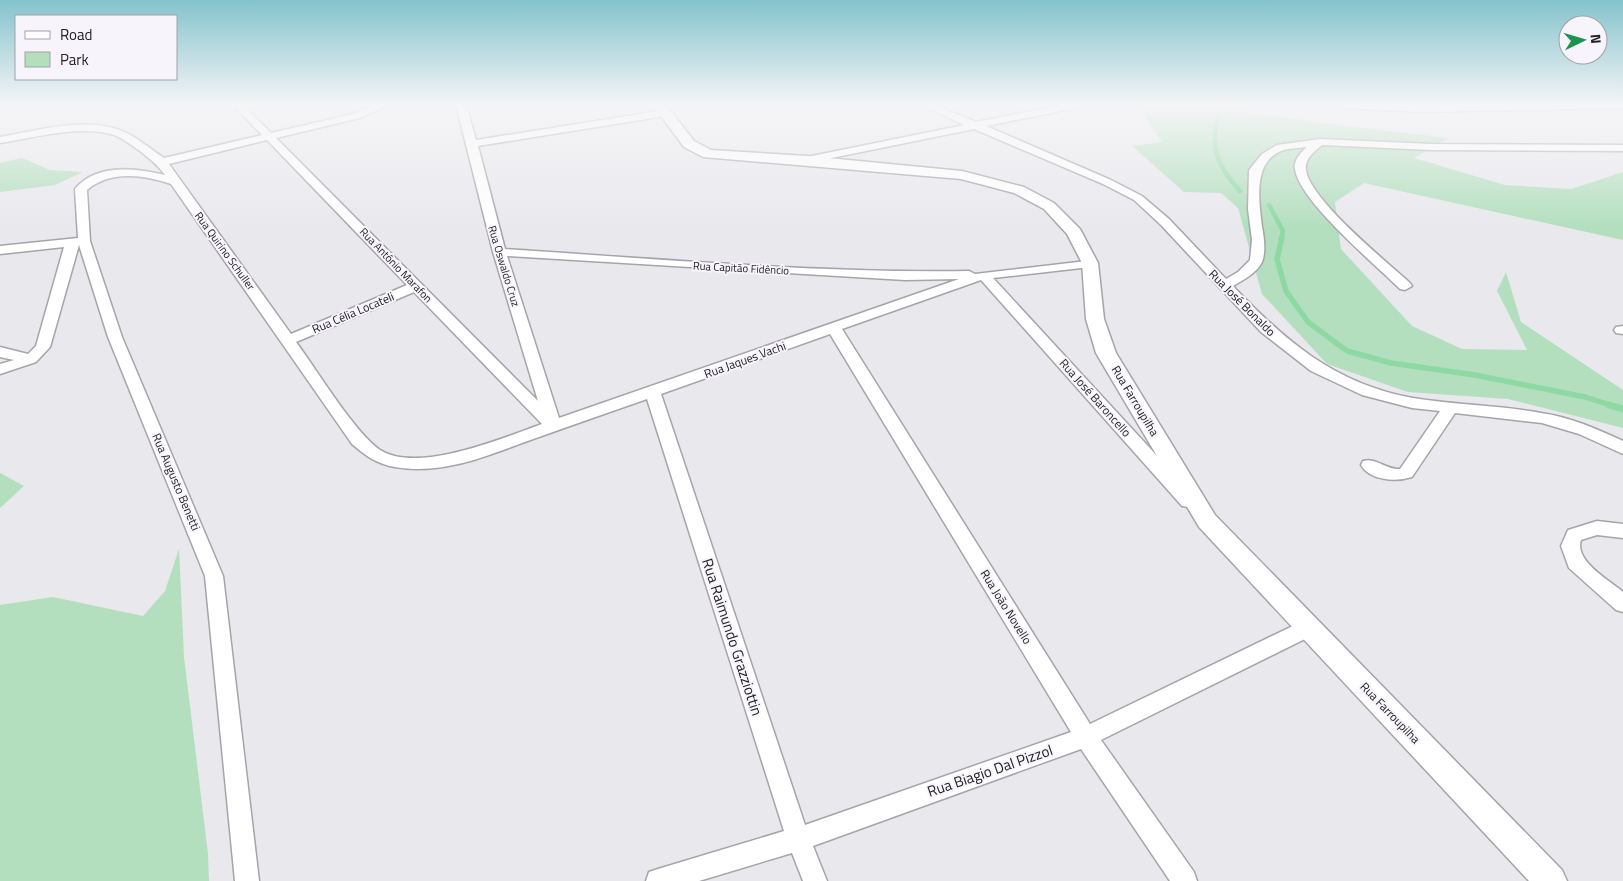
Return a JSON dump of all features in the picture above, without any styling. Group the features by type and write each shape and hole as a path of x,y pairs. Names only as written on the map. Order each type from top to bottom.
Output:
{"street":[{"name":"Rua Quirino Schuller","path":"138,146 162,162 358,440 378,456 402,461"},
{"path":"162,162 231,146"},
{"name":"Rua Antônio Marafon","path":"279,146 554,427"},
{"name":"Rua Oswaldo Cruz","path":"473,146 478,176 499,252 554,427"},
{"name":"Rua Farroupilha","path":"693,146 708,154 807,160 962,175 1019,190 1049,206 1074,232 1090,263 1095,319 1106,352 1207,522 1551,881"},
{"path":"807,160 871,146"},
{"name":"Rua José Bonaldo","path":"1024,146 1107,182 1138,198 1165,222 1266,329 1316,368 1367,391 1412,403 1542,418 1585,430 1623,448"},
{"path":"1224,285 1243,275 1256,261 1258,240 1254,209 1255,170 1266,156 1281,147 1288,146"},
{"path":"1315,146 1304,155 1300,169 1309,189 1328,212 1406,286"},
{"path":"1411,146 1623,148"},
{"name":"Rua Augusto Benetti","path":"175,181 140,173 100,177 87,182 81,189 78,241 115,337 214,576 247,881"},
{"path":"0,250 78,241 43,347 32,359 0,369"},
{"name":"Rua Capitão Fidêncio","path":"499,252 691,265 905,276 983,275"},
{"name":"Rua Jaques Vachi","path":"402,461 431,463 465,457 983,275 1090,263"},
{"name":"Rua José Baroncello","path":"983,275 1207,522"},
{"name":"Rua Célia Locateli","path":"289,340 416,286"},
{"name":"Rua João Novello","path":"834,328 1086,737 1185,881"},
{"path":"0,352 32,359"},
{"name":"Rua Raimundo Grazziottin","path":"653,392 798,839 815,881"},
{"path":"1369,465 1390,475 1399,476 1406,473 1451,408"},
{"path":"1623,531 1597,528 1574,535 1570,546 1576,563 1623,604"},
{"name":"Rua Biagio Dal Pizzol","path":"658,881 798,839 1086,737 1308,628"}],"green space":[{"path":"1132,146 1435,146 1414,158 1505,185 1571,189 1623,172 1623,240 1364,183 1335,202 1341,249 1412,326 1462,349 1527,350 1497,291 1506,272 1521,322 1623,390 1623,428 1508,399 1408,392 1327,364 1262,294 1238,208 1221,193 1184,192"},
{"path":"22,158 50,170 83,172 55,185 0,192 0,163"},
{"path":"0,473 24,486 0,508"},
{"path":"179,549 184,657 208,854 209,881 0,881 0,605 53,597 143,616 165,591"}],"waterway":[{"path":"1215,146 1221,165 1240,191"},
{"path":"1269,205 1283,231 1281,239"},
{"path":"1282,237 1277,259 1286,291 1308,322 1347,351 1391,363 1475,375 1585,397 1613,406"},
{"path":"1609,405 1623,409"}]}
